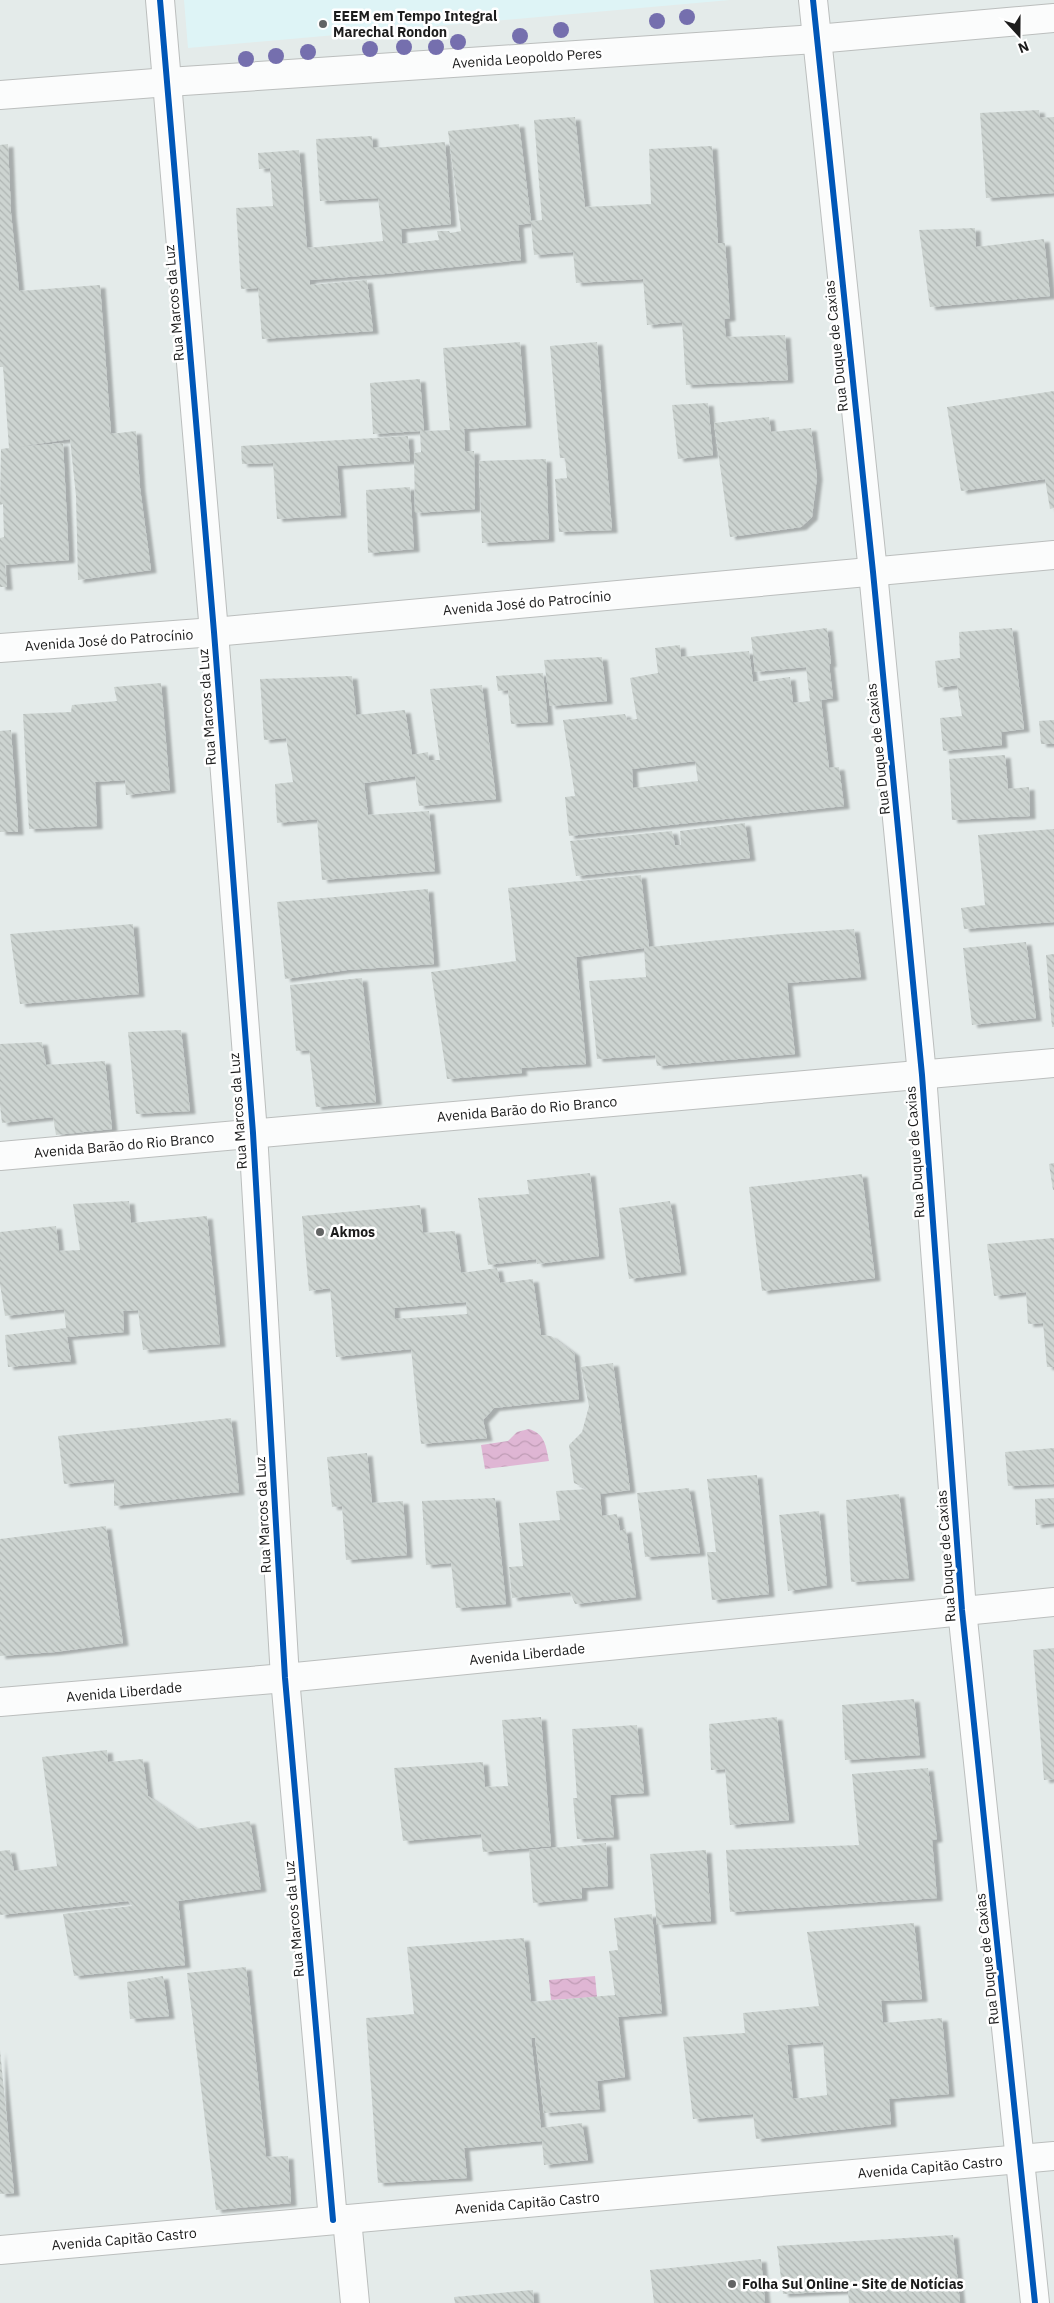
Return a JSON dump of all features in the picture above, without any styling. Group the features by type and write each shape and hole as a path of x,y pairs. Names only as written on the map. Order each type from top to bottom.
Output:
{"street":[{"name":"Rua Marcos da Luz","path":"160,0 214,632 253,1133 285,1678 340,2220 354,2303"},
{"name":"Rua Duque de Caxias","path":"813,0 873,572 922,1075 962,1610 1035,2303"},
{"name":"Avenida Leopoldo Peres","path":"0,95 816,39 1054,18"},
{"name":"Avenida José do Patrocínio","path":"0,648 214,632 1054,554"},
{"name":"Avenida Barão do Rio Branco","path":"0,1156 1054,1063"},
{"name":"Avenida Liberdade","path":"0,1702 285,1678 1054,1602"},
{"name":"Avenida Capitão Castro","path":"0,2250 1054,2156"}],"shaded area":[{"name":"EEEM em Tempo Integral Marechal Rondon","path":"184,0 730,0 188,48"}],"water":[{"path":"529,1429 542,1437 549,1461 485,1469 481,1445 508,1441 517,1432"},
{"path":"595,1976 597,1997 551,2000 549,1980"}],"building":[{"path":"1039,110 1040,118 1054,117 1054,193 986,198 980,113"},
{"path":"575,117 585,207 651,204 649,149 712,146 718,243 725,243 730,318 724,319 726,337 785,335 788,380 686,385 682,322 647,325 643,279 576,283 573,252 534,255 531,223 518,225 521,260 310,280 310,285 367,280 373,331 262,339 258,288 241,289 236,208 273,206 270,168 259,169 258,153 299,150 307,248 383,241 378,198 320,201 316,139 372,136 373,148 445,142 451,224 401,229 402,244 439,240 437,231 449,231 450,233 461,231 448,131 519,124 531,221 542,220 534,120"},
{"path":"8,144 11,213 19,291 100,285 111,434 136,431 140,488 151,570 78,580 76,496 70,439 18,447 63,443 69,560 5,565 7,587 0,587 0,538 4,537 3,504 0,505 1,449 9,448 3,367 0,367 0,145"},
{"path":"975,228 976,247 1044,239 1050,296 930,307 919,230"},
{"path":"520,342 526,425 464,429 465,451 474,451 475,509 415,513 414,453 421,452 420,431 373,434 370,383 420,379 424,431 450,430 443,348"},
{"path":"597,342 612,530 559,532 555,479 567,478 565,458 560,458 550,346"},
{"path":"1054,391 1054,508 1050,509 1045,479 961,491 947,407"},
{"path":"708,403 713,455 678,459 672,405"},
{"path":"769,417 771,432 811,428 817,477 812,517 801,527 730,537 714,423"},
{"path":"408,436 410,461 337,466 341,515 277,519 273,463 242,464 241,446"},
{"path":"546,459 549,539 482,543 479,461"},
{"path":"410,487 414,549 368,553 366,490"},
{"path":"827,628 833,698 821,700 829,768 839,767 844,806 569,836 565,797 575,796 563,720 625,714 627,720 637,719 630,678 658,673 655,648 680,645 681,657 749,651 753,682 790,677 793,703 810,701 806,667 755,672 751,637","holes":["695,761 698,781 633,788 632,769"]},
{"path":"1012,628 1024,729 1001,732 1002,745 943,751 940,718 962,716 957,685 938,688 935,661 960,658 959,632"},
{"path":"602,657 607,701 550,706 544,660"},
{"path":"543,673 548,722 511,724 508,690 498,691 496,676"},
{"path":"352,676 356,715 405,710 412,755 428,752 429,760 440,760 430,689 482,685 496,799 419,806 415,776 364,783 368,815 429,811 435,871 322,880 317,819 277,823 275,784 293,782 286,738 264,740 260,679"},
{"path":"161,683 170,790 126,795 125,780 95,782 97,826 29,829 23,714 71,712 72,705 117,701 114,687"},
{"path":"1054,720 1054,744 1041,744 1039,721"},
{"path":"11,730 18,832 0,832 0,731"},
{"path":"1005,755 1008,789 1029,787 1030,816 952,820 949,759"},
{"path":"745,823 750,858 576,876 570,841 672,831 675,845 681,845 680,831"},
{"path":"1054,829 1054,922 964,929 961,908 985,905 978,835"},
{"path":"641,875 649,947 854,929 861,977 787,983 795,1054 657,1066 655,1055 597,1059 589,981 646,977 644,948 576,957 586,1064 521,1068 522,1073 447,1079 431,972 516,961 508,888"},
{"path":"428,889 434,964 347,970 285,979 277,902"},
{"path":"133,924 139,994 20,1004 10,934"},
{"path":"1026,942 1036,1018 972,1025 963,948"},
{"path":"1054,954 1054,1027 1052,1027 1046,955"},
{"path":"362,978 376,1102 316,1107 309,1050 296,1051 290,985"},
{"path":"181,1030 190,1111 136,1114 128,1032"},
{"path":"42,1042 46,1065 105,1061 112,1129 56,1135 53,1117 2,1123 0,1105 0,1044"},
{"path":"1054,1163 1054,1190 1053,1190 1049,1164"},
{"path":"590,1173 599,1256 537,1264 536,1259 488,1265 478,1198 529,1194 527,1180"},
{"path":"862,1174 875,1278 762,1291 749,1187"},
{"path":"129,1201 131,1223 207,1216 220,1344 143,1350 138,1310 123,1311 124,1332 67,1337 71,1361 8,1367 5,1335 66,1328 64,1309 5,1316 0,1284 0,1232 56,1226 59,1251 80,1250 73,1204"},
{"path":"670,1201 681,1272 629,1279 619,1208"},
{"path":"420,1205 423,1233 455,1231 461,1273 497,1268 500,1283 533,1279 541,1335 551,1336 574,1353 579,1399 494,1408 483,1420 487,1438 421,1444 411,1349 336,1357 330,1288 309,1291 302,1216","holes":["466,1302 467,1314 395,1319 394,1308"]},
{"path":"1054,1238 1054,1367 1047,1367 1043,1323 1028,1324 1026,1292 994,1296 987,1244"},
{"path":"613,1363 630,1490 600,1494 602,1516 617,1514 620,1531 626,1529 636,1597 575,1604 570,1592 512,1598 509,1567 523,1566 519,1523 560,1520 556,1491 588,1489 574,1483 569,1445 582,1432 589,1406 581,1367"},
{"path":"231,1418 239,1492 114,1506 114,1479 64,1484 58,1436"},
{"path":"1054,1448 1054,1484 1008,1486 1005,1452"},
{"path":"367,1453 372,1503 403,1501 407,1555 346,1560 342,1506 332,1507 327,1457"},
{"path":"757,1475 769,1594 712,1600 707,1552 716,1552 707,1479"},
{"path":"689,1488 700,1553 645,1557 637,1493"},
{"path":"899,1494 909,1578 851,1582 846,1500"},
{"path":"495,1498 506,1604 456,1608 451,1563 426,1565 422,1501"},
{"path":"1054,1498 1054,1523 1036,1525 1035,1499"},
{"path":"819,1511 827,1585 788,1591 779,1515"},
{"path":"106,1526 123,1643 55,1652 0,1656 0,1539"},
{"path":"1054,1648 1054,1779 1044,1780 1033,1650"},
{"path":"914,1699 920,1755 845,1760 842,1705"},
{"path":"541,1717 551,1846 483,1852 481,1834 403,1841 394,1768 483,1762 485,1787 508,1786 502,1720"},
{"path":"777,1717 789,1820 730,1825 725,1769 711,1770 709,1724"},
{"path":"637,1725 644,1793 610,1795 614,1837 577,1839 573,1798 577,1798 572,1729"},
{"path":"107,1750 108,1762 143,1759 148,1796 196,1829 250,1821 261,1889 178,1901 185,1965 74,1976 63,1914 132,1906 128,1901 0,1915 0,1851 10,1850 14,1871 57,1866 42,1757"},
{"path":"928,1768 937,1839 932,1840 937,1898 730,1912 726,1850 859,1845 852,1774"},
{"path":"606,1843 608,1886 582,1888 582,1898 533,1903 529,1850"},
{"path":"706,1850 711,1921 657,1925 650,1854"},
{"path":"652,1914 662,2013 618,2017 625,2077 597,2081 600,2109 544,2113 535,2038 531,2038 541,2128 582,2123 588,2160 544,2165 542,2141 464,2148 467,2178 378,2183 366,2018 414,2014 407,1947 524,1938 531,2002 615,1995 609,1951 618,1950 614,1918"},
{"path":"914,1923 922,1999 881,2001 883,2023 942,2018 949,2094 889,2099 891,2124 756,2139 753,2114 693,2119 683,2037 745,2033 743,2013 819,2006 807,1932","holes":["823,2042 827,2095 793,2099 787,2045"]},
{"path":"246,1967 266,2157 288,2156 291,2203 216,2210 187,1973"},
{"path":"163,1976 169,2016 130,2019 127,1982"},
{"path":"0,2050 14,2193 0,2194"},
{"path":"953,2235 960,2303 849,2303 848,2291 783,2294 777,2246"},
{"name":"Folha Sul Online - Site de Notícias","path":"761,2259 765,2303 654,2303 650,2270"},
{"path":"533,2290 534,2303 455,2303 454,2297"}],"cycle path":[{"path":"160,0 214,632 253,1133 285,1678 333,2220"},
{"path":"813,0 873,572 922,1075 962,1610 1035,2303"}],"place":[{"name":"EEEM em Tempo Integral Marechal Rondon","path":"323,24"},
{"name":"Akmos","path":"320,1232"},
{"name":"Folha Sul Online - Site de Notícias","path":"732,2284"}]}
